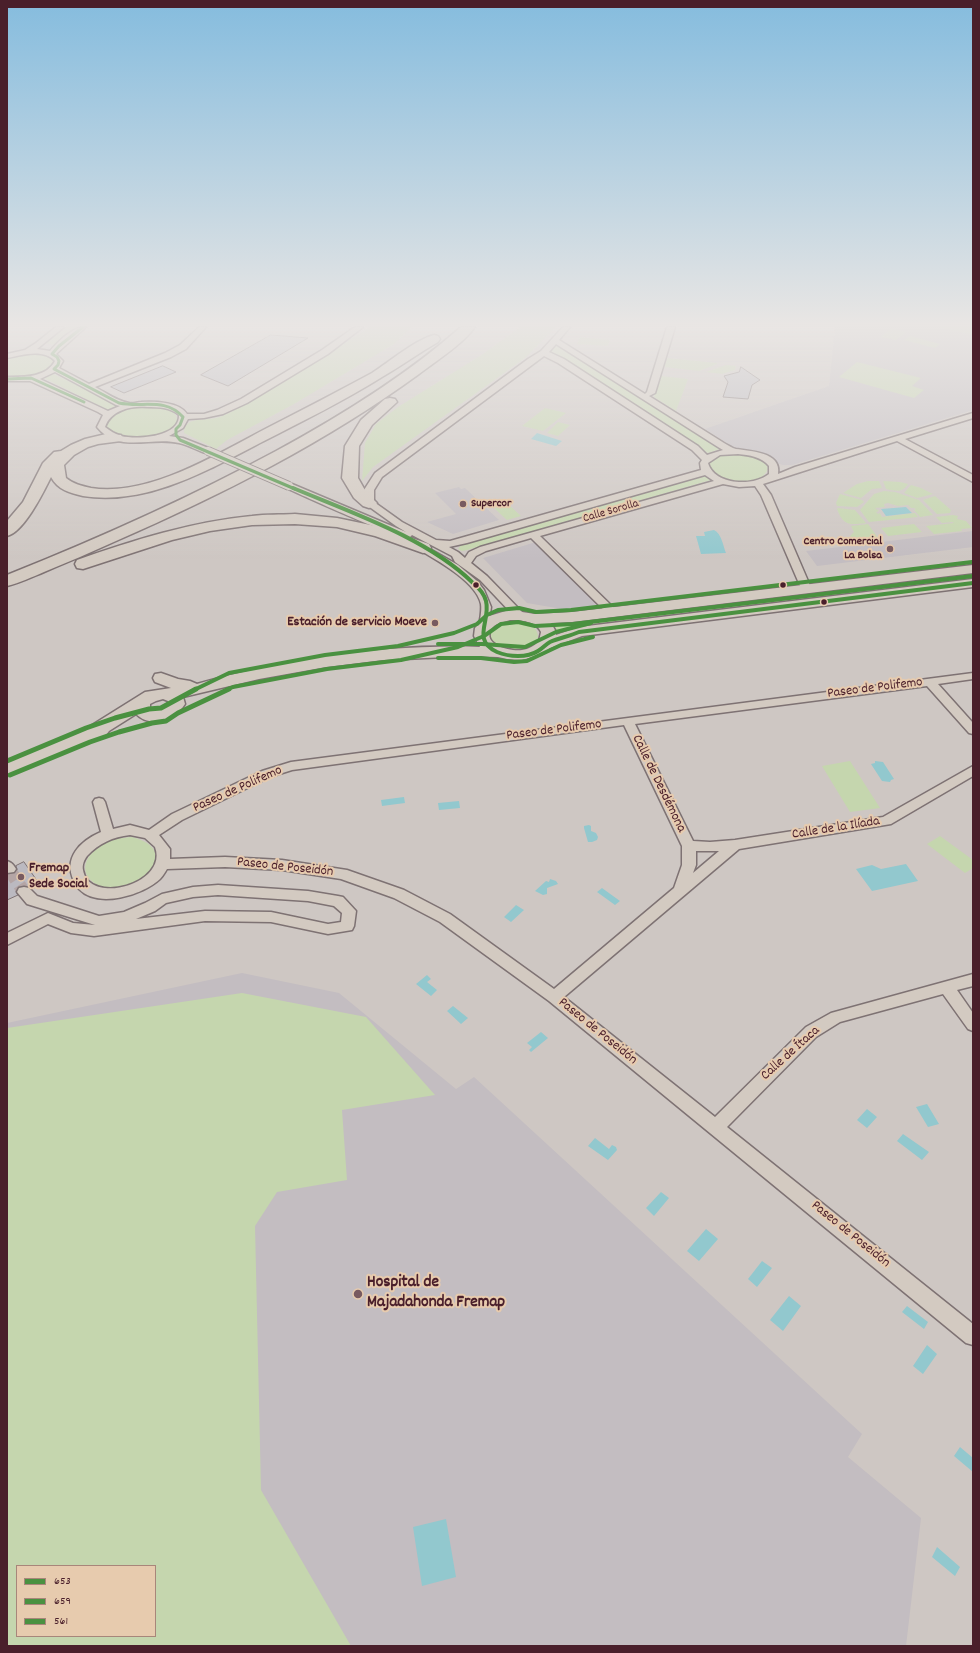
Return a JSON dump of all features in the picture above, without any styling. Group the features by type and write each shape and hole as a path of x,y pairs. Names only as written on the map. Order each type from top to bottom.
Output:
{"highway":[{"path":"116,438 98,439 78,445 70,450 56,464 56,472 59,480 67,487 83,492 102,494 156,485 238,449 326,404"},
{"path":"7,568 75,540 161,501 258,454 344,404"},
{"path":"7,581 86,549 171,510 267,462 365,404"},
{"path":"369,503 360,495 350,478 352,446 366,423 388,404"},
{"path":"7,532 30,504 50,463 66,449 95,434 104,421"},
{"path":"7,593 96,559 160,537 212,525 263,519 330,521 371,528 429,545"}],"street":[{"path":"89,404 101,410 105,433 116,438 132,440 151,438 169,433 176,429 183,421 181,412 167,405 145,404"},
{"path":"125,404 130,406"},
{"path":"104,421 117,410 141,404"},
{"path":"183,417 204,416 220,412 237,404"},
{"path":"474,404 378,475 369,490 369,503 429,545 481,593 486,602 481,637 483,643 497,652"},
{"path":"627,404 695,448 706,459"},
{"path":"656,404 733,451"},
{"path":"795,470 773,466 765,458 756,454 733,451 713,455 706,459 704,463 706,471 711,476 724,481 738,484 758,483 769,478 782,476 795,470 973,415"},
{"path":"176,429 176,435 180,440"},
{"path":"151,438 180,440 391,530 455,554 479,574 504,602 519,615"},
{"path":"898,438 973,479"},
{"path":"769,478 773,474 773,466"},
{"name":"Calle Sorolla","path":"429,545 450,544 489,534 694,476 706,471"},
{"name":"Calle Sorolla","path":"463,562 472,554 500,544 724,481"},
{"path":"758,483 766,495 806,588"},
{"path":"391,530 426,542 463,562"},
{"path":"489,534 488,539 491,542 500,544"},
{"path":"533,535 612,612"},
{"path":"535,619 612,612 973,569"},
{"path":"7,769 88,735 117,725 146,709 163,715 170,698 161,678 174,684 188,686 231,680 326,662 399,653 464,650 506,654 525,654 541,648 546,644 579,632 973,583"},
{"path":"399,653 456,640 483,628 499,617 519,615 535,619 543,624 548,630 549,637 546,644"},
{"name":"Paseo de Polifemo","path":"150,835 184,814 266,774 291,766 973,676"},
{"path":"170,698 231,680"},
{"path":"930,682 973,730"},
{"name":"Calle de Desdémona","path":"628,722 689,846"},
{"name":"Calle de la Ilíada","path":"689,846 710,847 735,845 886,821 973,770"},
{"path":"99,802 108,834"},
{"path":"130,830 141,831 150,835 160,842 164,853 162,864 154,877 144,884 121,893 103,894 87,888 78,879 75,867 80,854 92,843 108,834 130,830"},
{"name":"Calle de la Ilíada","path":"554,997 681,888 735,845"},
{"path":"681,888 689,865 689,846"},
{"name":"Paseo de Poseidón","path":"162,864 225,862 274,864 342,874 399,894 445,918 554,997 973,1336"},
{"path":"218,890 308,896 338,902 349,911 347,926 328,929 271,917 205,916 94,931 71,928 48,918 28,896 100,921 126,917 150,907 162,899 193,892 218,890"},
{"path":"7,939 48,918"},
{"name":"Calle de Ítaca","path":"716,1127 811,1032 836,1017 973,980"},
{"path":"946,987 973,1025"}],"shaded area":[{"path":"777,404 973,404 973,410 792,465 776,463 765,454 735,448 705,429"},
{"name":"Supercor","path":"459,487 461,489 465,488 499,520 453,534 427,522 456,514 435,493"},
{"name":"Centro Comercial La Bolsa","path":"973,531 973,547 817,566 806,551"},
{"path":"536,542 600,604 597,608 574,611 527,603 483,558"},
{"name":"Hospital de Majadahonda Fremap","path":"242,973 339,993 456,1089 474,1077 862,1434 848,1457 921,1518 906,1646 7,1646 7,1023"}],"green space":[{"path":"96,404 117,404 121,406 110,411"},
{"path":"244,404 294,404 227,440 216,449 184,433 187,424 191,422 216,418"},
{"path":"403,404 461,404 373,467 362,481 365,443 376,424"},
{"path":"633,404 650,404 720,449 708,453"},
{"path":"665,404 679,404 676,411"},
{"path":"140,406 159,407 170,410 176,415 177,419 174,426 155,435 138,438 120,436 107,428 110,418 114,415 124,410"},
{"path":"545,408 566,413 543,431 522,426"},
{"path":"558,422 570,425 558,436 547,433"},
{"path":"732,453 750,456 757,459 767,465 768,470 758,479 743,482 726,479 713,471 709,465 715,457"},
{"path":"702,477 707,477 711,480 467,550 462,551 458,549 461,545"},
{"path":"868,481 879,481 882,488 872,489 861,498 843,493 857,484"},
{"path":"883,481 908,484 906,487 898,491 886,489"},
{"path":"911,485 933,494 917,498 904,493"},
{"path":"884,491 895,492 919,500 933,515 920,517 914,510 916,509 911,508 908,505 898,506 888,503 884,504 885,507 875,508 879,511 876,512 878,514 880,513 882,517 915,513 918,517 869,522 860,510 874,494"},
{"path":"840,494 862,500 864,502 857,507 837,506 836,503"},
{"path":"935,496 951,510 950,513 937,514 923,500"},
{"path":"508,504 521,516 507,520 494,508"},
{"path":"838,508 855,510 866,523 848,523 839,515"},
{"path":"953,515 958,516 957,519 966,521 972,528 961,529 962,531 934,534 926,526 954,523 942,523 936,517"},
{"path":"868,524 879,539 854,542 850,536 854,532 851,526"},
{"path":"914,524 922,532 888,536 881,528"},
{"path":"973,572 973,579 572,628 556,634 549,622"},
{"path":"516,621 531,625 536,630 538,637 529,647 523,650 509,649 495,645 490,641 489,633 494,627 504,622"},
{"path":"850,761 880,808 850,812 822,766"},
{"path":"940,836 973,860 973,868 965,873 927,844"},
{"path":"132,837 148,844 155,852 155,862 150,871 140,880 128,886 115,889 102,887 88,877 86,865 92,853 108,841 118,838"},
{"path":"242,993 366,1017 435,1095 342,1110 347,1180 277,1192 255,1226 261,1490 351,1646 7,1646 7,1028"}],"water":[{"path":"537,433 562,441 556,446 531,439"},
{"path":"906,507 912,513 886,516 881,509"},
{"path":"714,530 721,537 726,553 701,554 696,536 705,536 704,532"},
{"path":"875,761 883,762 894,779 890,782 882,781 871,764 875,763"},
{"path":"404,797 405,803 382,806 381,800"},
{"path":"459,801 460,808 439,810 438,803"},
{"path":"584,826 591,826 591,831 596,833 598,837 597,840 592,842 588,842 584,828"},
{"path":"906,864 918,881 872,891 856,869 872,865 881,869"},
{"path":"550,879 556,881 558,884 547,888 547,894 543,895 535,891 546,881 549,882"},
{"path":"602,888 620,901 615,905 597,892"},
{"path":"516,905 524,910 511,922 504,917"},
{"path":"427,975 431,979 427,982 437,990 431,996 416,984"},
{"path":"453,1006 468,1018 461,1024 447,1011"},
{"path":"541,1032 548,1038 531,1052 529,1050 532,1047 527,1043"},
{"path":"927,1104 939,1124 928,1127 916,1107"},
{"path":"867,1109 877,1117 867,1128 857,1120"},
{"path":"903,1134 929,1152 922,1160 897,1141"},
{"path":"595,1138 609,1149 612,1145 616,1147 617,1150 608,1160 588,1146"},
{"path":"661,1192 669,1198 654,1216 646,1208"},
{"path":"706,1229 718,1239 699,1261 687,1251"},
{"path":"762,1261 772,1268 757,1287 748,1279"},
{"path":"789,1296 801,1306 783,1331 770,1320"},
{"path":"907,1306 928,1322 924,1329 902,1312"},
{"path":"927,1345 937,1354 923,1374 913,1366"},
{"path":"960,1447 973,1458 973,1472 954,1456"},
{"path":"446,1519 456,1577 422,1586 413,1527"},
{"path":"937,1547 960,1567 955,1576 932,1557"}],"building":[{"name":"Fremap Sede Social","path":"24,862 40,885 32,889 24,886 19,887 16,891 18,895 7,900 7,874 15,873 17,870 16,866"}],"tunnel":[{"path":"9,869 24,892"}],"transit line":[{"name":"653","path":"124,404 152,404"},
{"name":"653","path":"163,404 177,410 183,417 180,425 176,429 176,435 180,440 366,519 400,535 432,552 465,575 482,593 486,602 487,609 483,630 485,642 489,648 502,654 513,656 531,654 550,642 579,632 973,583"},
{"name":"561","path":"7,761 86,728 115,718 149,709 161,708 229,673 325,655 398,646 454,633 477,624 487,615 498,610 519,608 536,612 571,610 972,562"},
{"name":"659","path":"10,775 90,742 119,732 152,723 166,721 178,713 233,687 327,669 401,660 458,647 484,636 501,624 518,622 535,626 573,624 973,576"},
{"name":"561","path":"438,644 482,644 525,647 556,632 591,623"},
{"name":"659","path":"438,658 481,658 514,662 527,661 561,645 593,637"}],"place":[{"name":"Supercor","path":"463,504"},
{"name":"Centro Comercial La Bolsa","path":"890,549"},
{"name":"Estación de servicio Moeve","path":"435,623"},
{"name":"Fremap Sede Social","path":"21,877"},
{"name":"Hospital de Majadahonda Fremap","path":"358,1294"}]}
